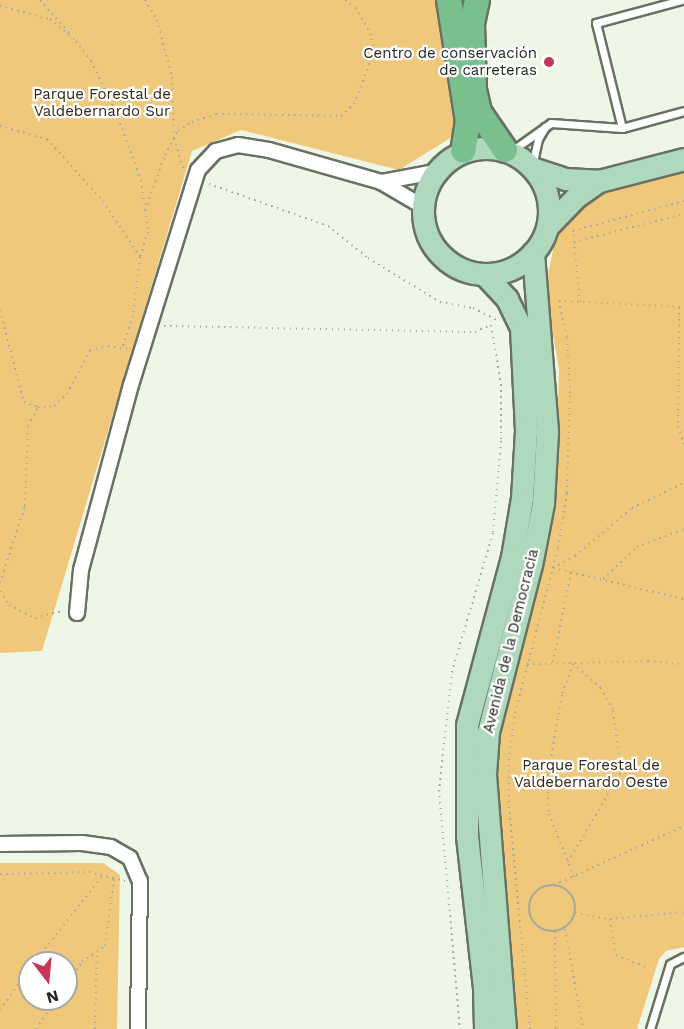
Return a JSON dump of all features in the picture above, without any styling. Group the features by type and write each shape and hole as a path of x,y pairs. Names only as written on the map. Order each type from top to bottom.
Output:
{"highway":[{"path":"449,0 468,121 464,151"},
{"path":"477,0 471,55 474,90 479,112 508,151"}],"main road":[{"path":"599,181 561,209 548,226 533,253 511,269 484,274 459,268 438,254 425,231 422,206 435,172 464,151 478,147 508,151 533,168 564,179 599,181 684,159"},
{"path":"533,168 548,196 548,226"},
{"name":"Avenida de la Democracia","path":"506,1029 485,774 488,732 531,565 543,503 547,431 533,253"},
{"name":"Avenida de la Democracia","path":"484,274 507,299 520,328 526,431 512,557 477,677 467,725 464,774 467,836 484,987 484,1029"}],"street":[{"path":"78,607 81,570 141,352 152,326 198,170 216,151 238,146 269,150 381,182 422,206"},
{"path":"381,182 435,172"},
{"path":"0,844 92,844 111,847 130,858 140,881 138,1029"}],"lane":[{"path":"622,128 596,23 682,0"},
{"path":"508,151 546,126 560,122 622,128 684,111"},
{"path":"533,168 538,139 546,126"},
{"path":"650,1029 670,964 684,957"}],"path":[{"path":"40,0 76,40 116,112 141,180 148,232 140,257 133,316 122,348"},
{"path":"145,0 157,20 172,77 174,138 179,161 195,181 215,185 328,226 368,258 440,302 473,308 498,321"},
{"path":"145,210 174,138 192,122 216,114 341,116 354,104 374,52 371,35 356,8 345,0"},
{"path":"0,6 50,19 76,40"},
{"path":"0,126 47,139 103,201 140,257"},
{"path":"580,304 573,231 684,201"},
{"path":"574,242 684,214"},
{"path":"559,301 580,304 684,307"},
{"path":"679,307 678,426 684,444"},
{"path":"0,310 24,402 38,407 54,406 67,394 90,350 122,348 141,352"},
{"path":"152,326 475,332 491,325"},
{"path":"0,583 25,506 28,426 38,407"},
{"path":"530,1029 509,808 509,759 527,664 553,567 575,556 632,508 684,483"},
{"path":"603,579 637,547 684,529"},
{"path":"553,567 684,599"},
{"path":"553,662 571,572"},
{"path":"0,591 9,605 35,618 58,615 78,607"},
{"path":"527,664 553,662 684,664"},
{"path":"568,862 621,772 613,710 601,688 573,664"},
{"path":"573,664 562,695 548,774 549,814 574,878"},
{"path":"575,913 565,927 555,931 538,926 530,915 534,894 574,878 684,826"},
{"path":"0,874 104,875 125,881"},
{"path":"44,951 104,875"},
{"path":"78,968 82,962 97,954 105,946 110,927 114,878"},
{"path":"554,885 568,891 575,913"},
{"path":"575,913 610,919 684,912"},
{"path":"521,916 530,915"},
{"path":"610,919 616,955 646,967"},
{"path":"565,927 583,1029"},
{"path":"555,931 556,1029"},
{"path":"95,1029 97,954"},
{"path":"0,1010 18,985"},
{"path":"36,1029 49,1011"}],"green space":[{"name":"Parque Forestal de Valdebernardo Sur","path":"0,0 439,0 450,55 455,135 399,170 241,130 192,151 42,651 0,653"},
{"name":"Parque Forestal de Valdebernardo Oeste","path":"684,170 684,947 666,951 659,959 637,1029 517,1029 496,769 506,695 538,586 556,489 559,369 545,289 558,226 589,195"},
{"path":"0,863 103,863 120,875 117,1029 0,1029"}],"place":[{"name":"Centro de conservación de carreteras","path":"549,62"}]}
